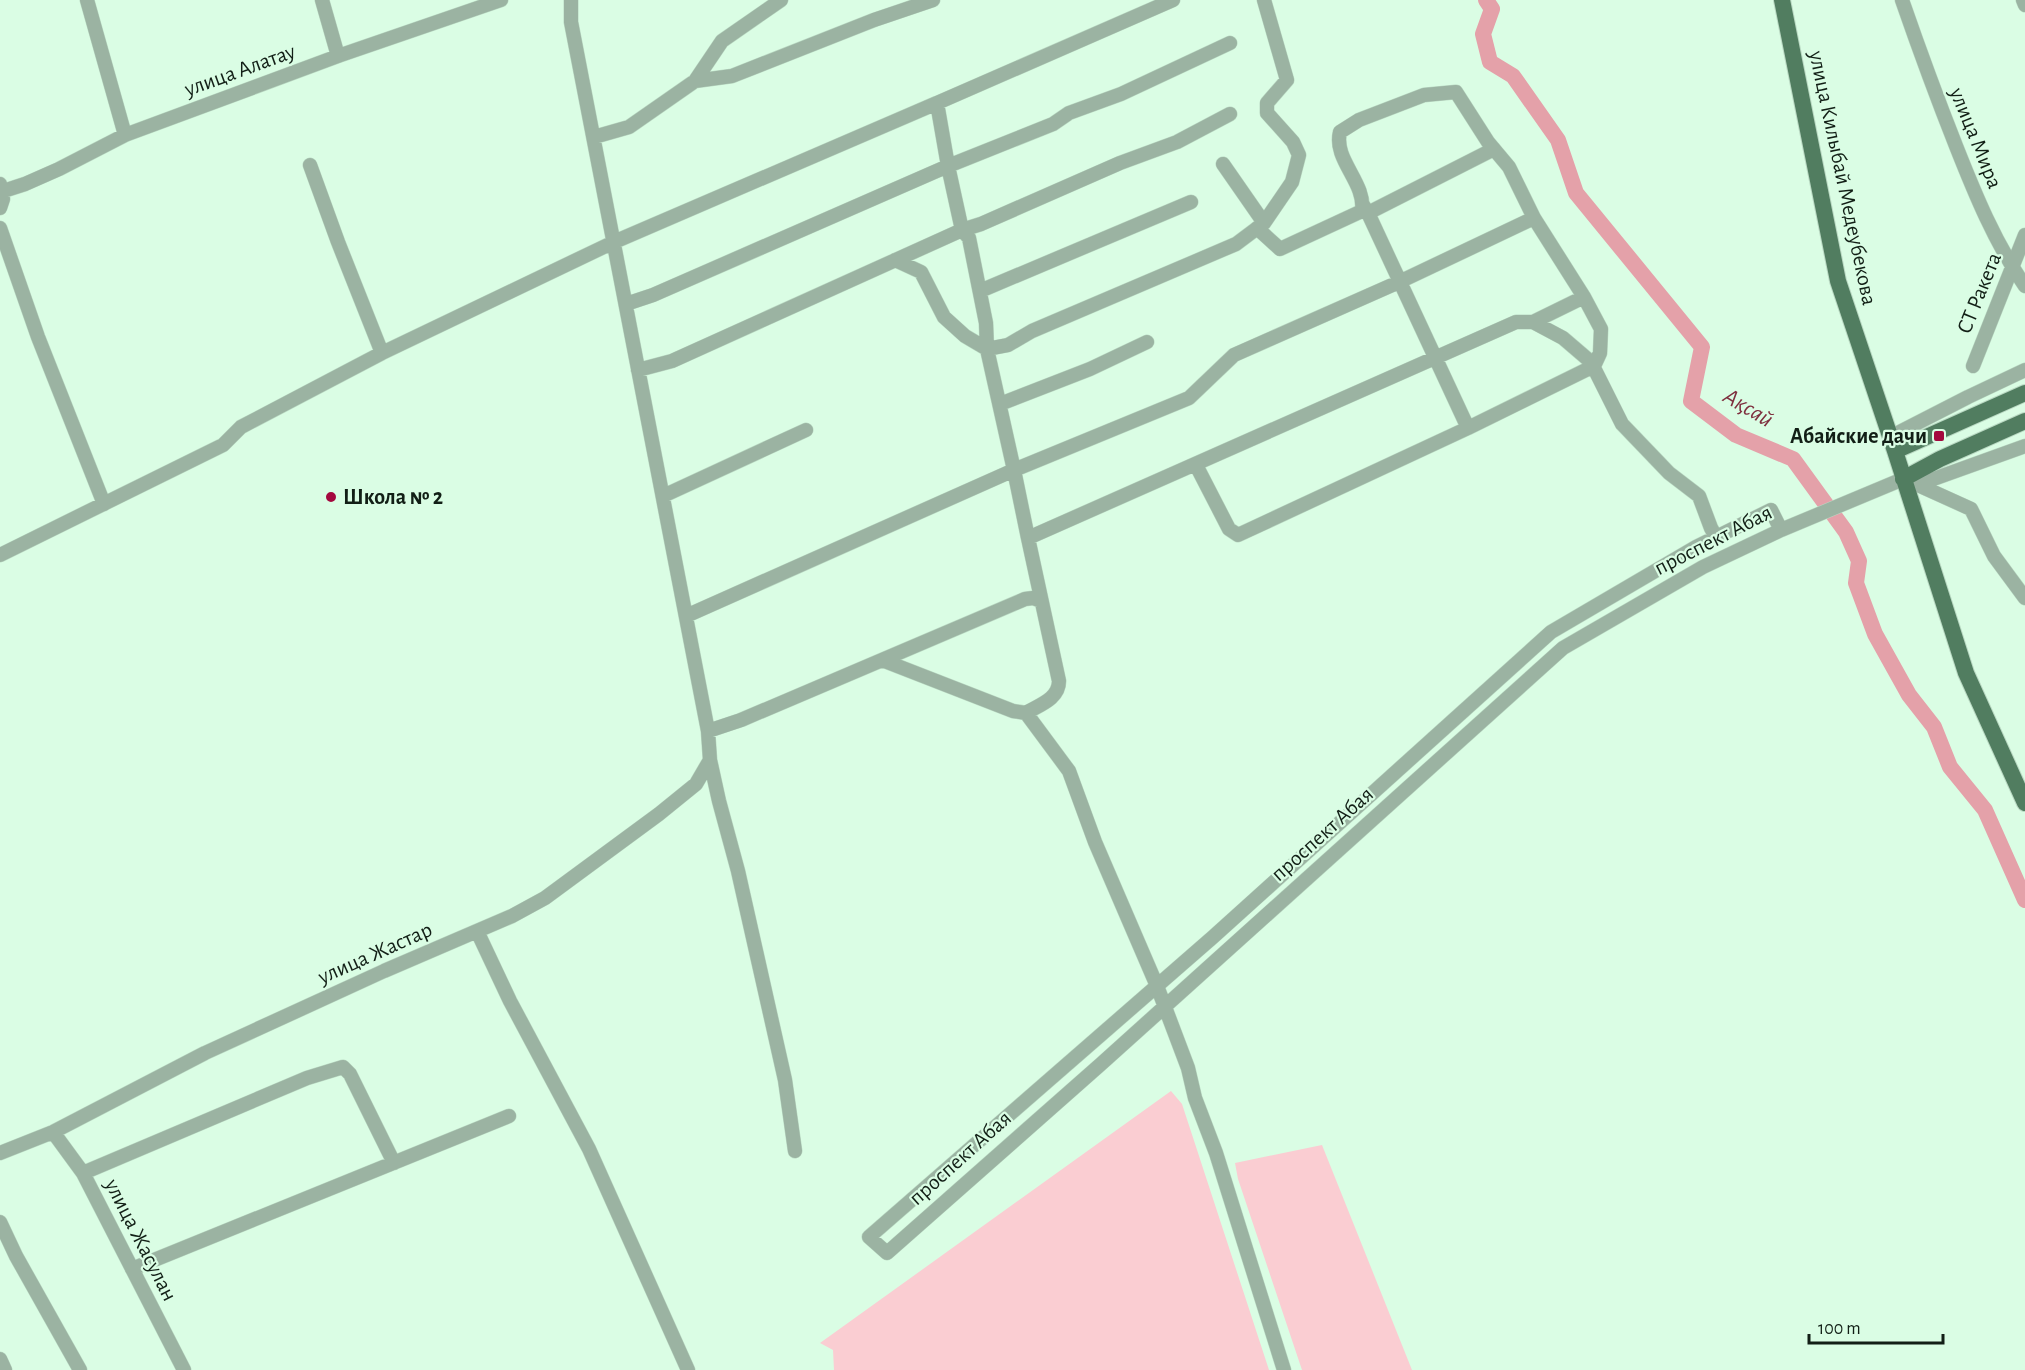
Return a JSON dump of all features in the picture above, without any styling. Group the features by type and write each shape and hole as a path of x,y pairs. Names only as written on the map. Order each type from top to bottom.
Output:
{"main road":[{"name":"улица Килыбай Медеубекова","path":"1782,0 1838,281 1892,444 1909,484 1966,673 2024,798"},
{"path":"1892,444 2025,393"},
{"name":"проспект Абая","path":"1909,484 1940,459 2025,421"}],"street":[{"path":"87,0 125,135"},
{"path":"322,0 338,56"},
{"name":"улица Алатау","path":"1,189 24,184 59,169 125,135 338,56 501,0"},
{"path":"571,0 571,22 708,731 710,760 738,871 785,1080 795,1151"},
{"path":"594,137 629,127 695,81 722,41 781,0"},
{"path":"695,81 732,76 874,20 933,0"},
{"path":"0,555 225,444 241,427 382,352 614,242 1173,0"},
{"path":"895,260 921,272 944,317 965,336 987,349 1008,345 1042,327 1236,244 1260,226 1292,182 1299,155 1293,142 1267,113 1267,103 1287,80 1264,0"},
{"name":"улица Мира","path":"1902,0 1934,93 1977,200 2011,266 2025,286"},
{"path":"2023,0 2025,5"},
{"path":"626,304 653,295 948,166 1053,124 1069,114 1121,94 1230,43"},
{"path":"1196,465 1229,530 1238,535 1468,428 1594,366 1600,353 1601,329 1584,297 1534,218 1509,167 1494,150 1456,92 1424,94 1359,120 1340,132 1337,144 1468,428"},
{"path":"882,660 1013,711 1026,713 1055,695 1059,689 987,349 986,323 969,238 962,230 937,103"},
{"path":"639,370 672,361 962,230 981,224 1120,163 1177,142 1230,114"},
{"path":"1223,164 1260,226 1280,249 1494,150"},
{"path":"310,165 338,243 382,352"},
{"path":"0,208 1,189"},
{"path":"980,291 1191,202"},
{"path":"686,616 1014,470 1189,398 1234,356 1534,218"},
{"path":"0,228 38,337 104,504"},
{"name":"СТ Ракета","path":"1973,366 2025,235"},
{"path":"1028,538 1516,322 1533,322 1584,297"},
{"path":"1533,322 1563,338 1594,366 1622,424 1668,473 1699,496 1716,537"},
{"path":"1000,404 1090,369 1147,342"},
{"path":"1892,444 1968,397 2025,370"},
{"path":"663,496 806,430"},
{"path":"1909,484 2025,446"},
{"path":"1909,484 1971,510 1994,556 2025,598"},
{"name":"проспект Абая","path":"1781,530 1771,510 1716,537 1551,632 1157,986 869,1237 887,1253 1563,648 1703,567 1781,530 1877,490 1909,484"},
{"path":"708,731 741,720 1025,599 1033,598 1041,601"},
{"path":"1026,713 1069,771 1095,842 1157,986 1188,1068 1195,1098 1216,1153 1284,1370"},
{"name":"улица Жастар","path":"0,1154 53,1132 205,1053 512,916 545,898 696,784 710,760"},
{"path":"477,931 510,1001 589,1149 688,1370"},
{"path":"83,1173 307,1078 342,1067 350,1074 394,1163"},
{"path":"132,1269 509,1116"},
{"name":"улица Жасулан","path":"53,1132 83,1173 184,1370"},
{"path":"0,1222 16,1256 80,1370"},
{"path":"0,1359 5,1370"}],"shaded area":[{"path":"1171,1091 1182,1104 1269,1370 834,1370 833,1350 820,1343"},
{"path":"1322,1145 1412,1370 1302,1370 1238,1179 1235,1163"}],"waterway":[{"name":"Ақсай","path":"1486,0 1492,9 1483,34 1490,62 1513,76 1558,140 1576,193 1702,347 1691,401 1736,435 1793,459 1846,532 1859,561 1856,583 1875,634 1909,695 1934,727 1950,767 1985,810 2025,900"}],"place":[{"name":"Абайские дачи","path":"1939,436"},
{"name":"Школа № 2","path":"331,497"}]}
